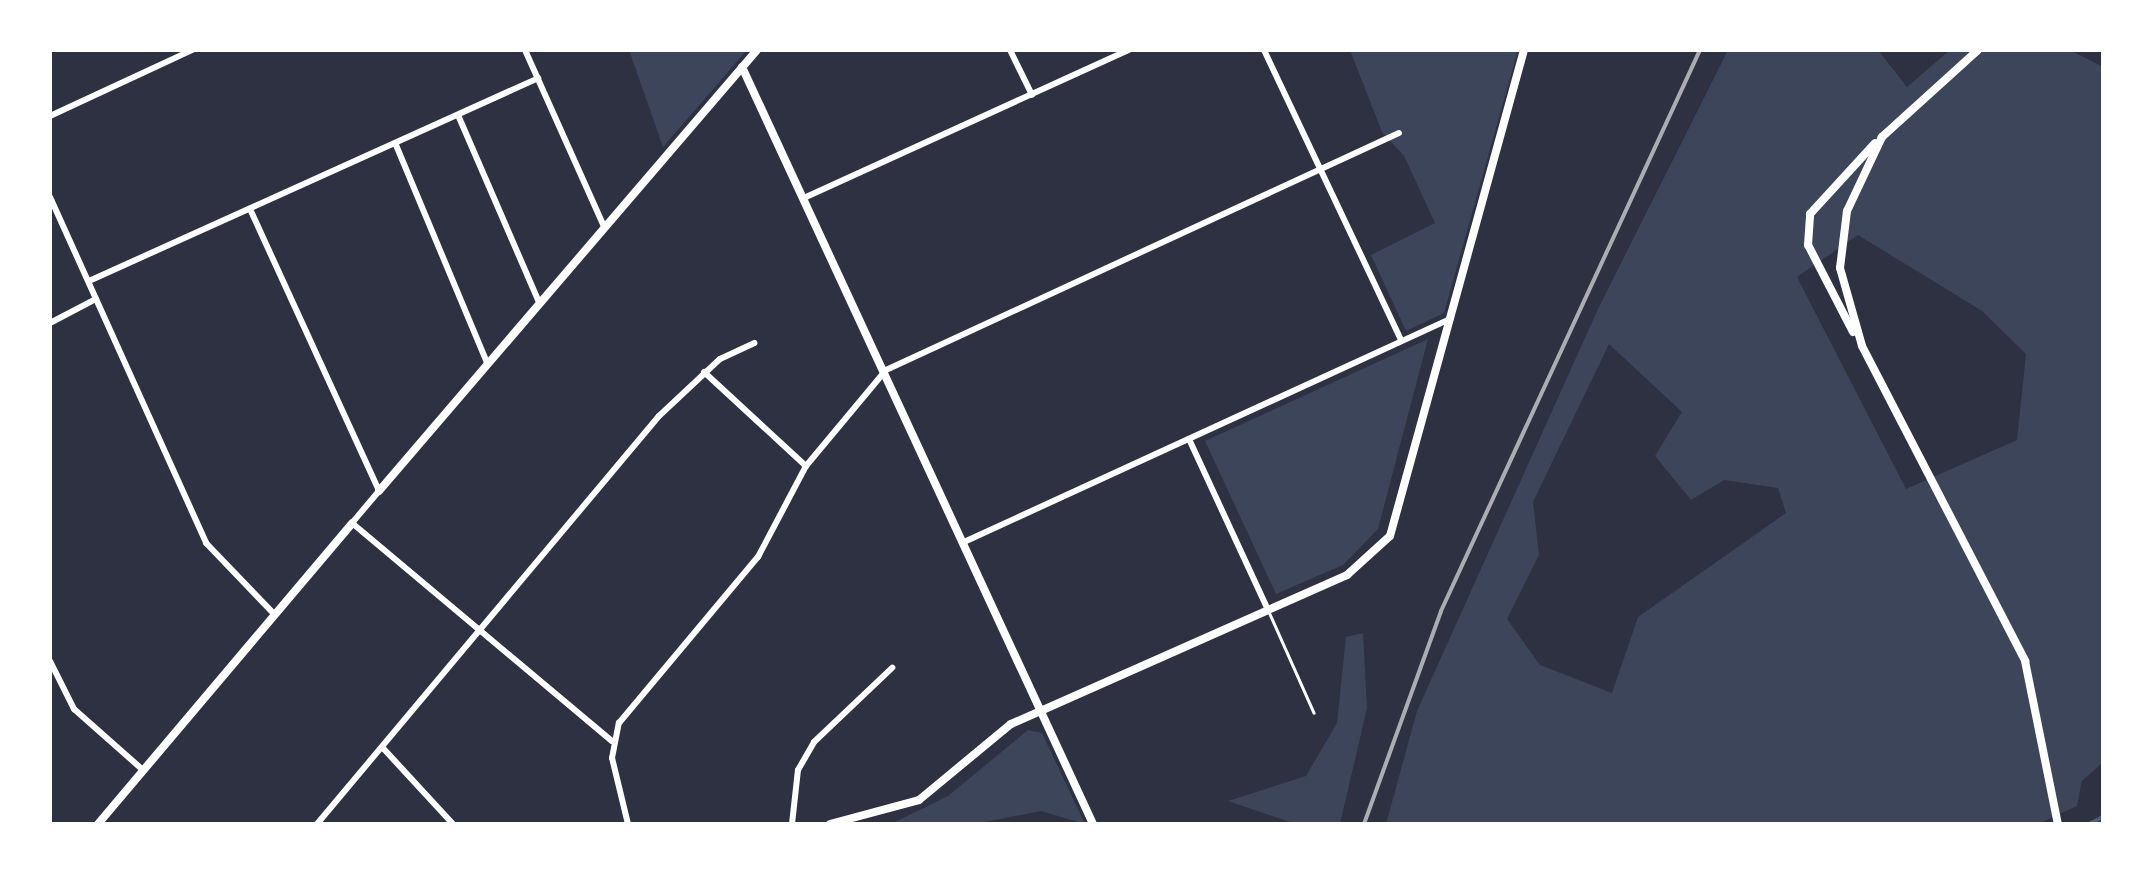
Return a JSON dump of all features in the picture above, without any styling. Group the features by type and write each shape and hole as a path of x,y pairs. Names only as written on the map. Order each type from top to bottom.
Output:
{"street":[{"path":"50,116 192,50"},
{"path":"525,50 604,228"},
{"path":"98,824 757,50"},
{"path":"1010,50 1032,94"},
{"path":"806,197 1128,50"},
{"path":"1264,50 1401,340"},
{"path":"830,824 919,800 996,734 1041,710 1346,575 1390,536 1524,50"},
{"path":"1978,50 1882,137 1810,214 1808,246 2024,661 2058,824"},
{"path":"742,67 806,197 1093,824"},
{"path":"89,281 538,78"},
{"path":"458,114 540,302"},
{"path":"612,741 758,557 806,466 886,370 1399,133"},
{"path":"1862,346 1840,268 1842,229 1882,137"},
{"path":"396,144 488,365"},
{"path":"50,197 206,543 275,615"},
{"path":"250,209 379,491"},
{"path":"50,322 96,299"},
{"path":"964,542 1453,318"},
{"path":"317,824 704,372 754,343"},
{"path":"704,372 806,466"},
{"path":"1189,439 1267,608"},
{"path":"352,523 478,634 612,741 628,824"},
{"path":"50,662 74,709 143,770"},
{"path":"792,824 798,770 814,742 892,668"},
{"path":"382,747 453,824"}],"lane":[{"path":"1267,608 1314,713"}],"shaded area":[{"path":"629,50 747,50 663,147"},
{"path":"1350,50 1518,50 1444,313 1406,331 1371,255 1435,223 1404,156 1382,132"},
{"path":"1728,50 1878,50 1907,87 1950,50 2070,50 2103,67 2103,762 2082,781 2077,806 2038,824 1386,824 1417,711 1598,309","holes":["1858,235 1982,311 2026,354 2017,440 1906,489 1797,277","1609,344 1682,412 1655,456 1691,500 1724,480 1778,488 1786,513 1638,617 1612,693 1540,665 1507,619 1539,555 1533,502"]},
{"path":"1428,339 1378,529 1343,565 1276,594 1205,441"},
{"path":"1363,633 1367,708 1340,824 1296,824 1228,801 1306,776 1337,723 1346,637"},
{"path":"1028,730 1042,733 1085,824 1041,811 975,824 891,824 948,796"}],"waterway":[{"path":"2089,824 2103,817"}],"railway":[{"path":"1364,824 1441,611 1700,50"}]}
